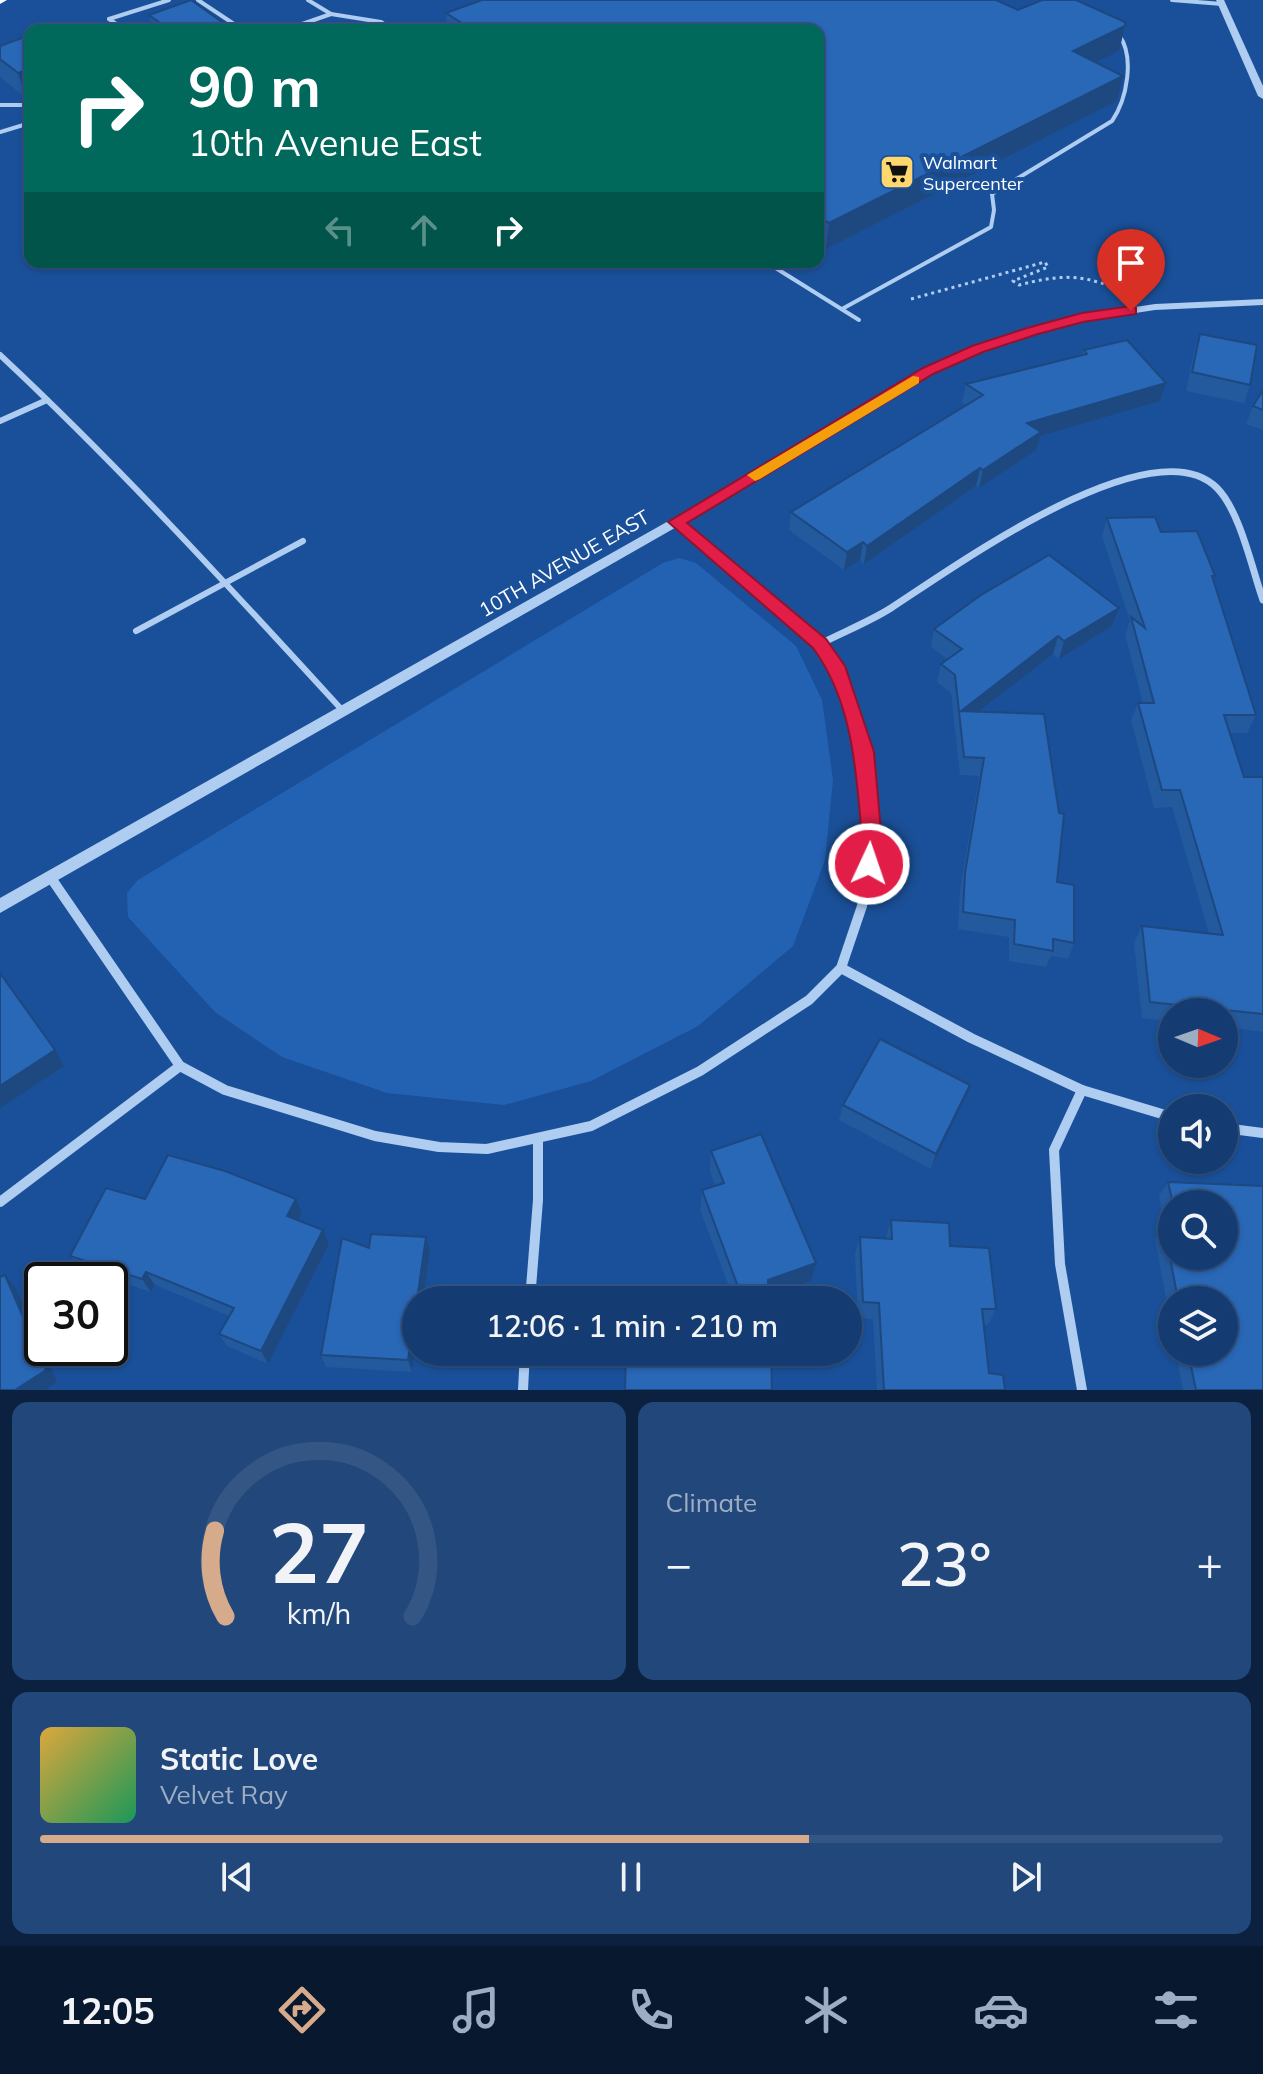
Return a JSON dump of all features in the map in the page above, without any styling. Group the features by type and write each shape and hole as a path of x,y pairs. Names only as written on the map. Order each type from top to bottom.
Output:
{"street":[{"path":"1221,2 1263,96"},
{"name":"10TH AVENUE EAST","path":"0,906 676,522 928,371 978,349 1082,318 1155,307 1263,302"},
{"path":"820,644 888,610 998,537 1053,506 1143,475 1166,472 1199,474 1210,480 1231,507 1263,600"},
{"path":"51,878 180,1066 225,1090 375,1136 439,1147 487,1149 538,1139 591,1126 700,1071 809,1000 841,968 862,906 872,843 865,752 836,666 820,644 676,522"},
{"path":"841,968 971,1038 1082,1090 1158,1113"},
{"path":"0,1202 180,1066"},
{"path":"1082,1090 1054,1150 1060,1264 1082,1390"},
{"path":"1238,1130 1263,1133"},
{"path":"531,1286 538,1200 538,1139"},
{"path":"523,1390 524,1366"}],"lane":[{"path":"116,24 109,19 169,0"},
{"path":"198,0 234,24"},
{"path":"308,0 331,14 384,24"},
{"path":"1172,0 1221,2"},
{"path":"302,24 331,14"},
{"path":"842,309 991,227 994,210 992,194 1112,121 1124,107 1127,57 1122,37 1113,30"},
{"path":"0,105 24,105"},
{"path":"0,132 24,125"},
{"path":"776,268 859,320"},
{"path":"0,355 225,583 343,711"},
{"path":"0,421 47,400"},
{"path":"136,631 303,541"}],"path":[{"path":"909,300 1045,262 1048,267 1013,281 1019,285 1063,273 1089,277 1112,287"}],"shaded area":[{"path":"679,558 696,563 796,646 822,700 833,780 825,860 793,946 698,1026 591,1081 504,1105 387,1093 282,1057 215,1012 128,917 127,893 138,880 663,563"}],"building":[{"path":"191,0 225,24 162,24 149,15"},
{"name":"Walmart Supercenter","path":"482,0 996,0 1018,10 1042,0 1076,0 1125,22 1125,26 1073,51 1123,76 829,223 824,220 824,24 463,24 446,13"},
{"path":"24,37 24,71 18,73 0,59 0,46"},
{"path":"1200,334 1257,345 1250,385 1192,372"},
{"path":"1127,340 1166,383 1027,423 1041,432 983,470 980,468 867,546 863,542 847,552 791,512 983,395 966,384 1087,354 1084,350"},
{"path":"1263,390 1263,410 1253,406"},
{"path":"1155,517 1161,532 1197,531 1215,576 1212,576 1256,715 1224,715 1244,777 1263,777 1263,1014 1238,1011 1238,998 1158,998 1158,1003 1150,1002 1142,926 1223,935 1180,790 1162,790 1138,703 1154,703 1131,617 1145,628 1107,518"},
{"path":"1049,555 1119,608 1064,641 1058,636 961,711 1044,714 1059,813 1064,814 1057,882 1074,885 1074,943 1053,939 1053,951 1014,944 1015,920 963,912 965,873 984,758 964,757 955,675 941,664 962,649 934,629 981,595"},
{"path":"0,973 55,1050 0,1086"},
{"path":"880,1039 970,1085 936,1154 843,1105"},
{"path":"761,1134 816,1263 768,1280 768,1286 738,1286 702,1190 724,1183 711,1151"},
{"path":"168,1155 225,1171 296,1199 287,1216 323,1230 261,1351 219,1334 234,1308 146,1272 142,1279 128,1275 128,1262 89,1262 70,1256 106,1188 145,1199"},
{"path":"1168,1182 1263,1186 1263,1390 1196,1390 1191,1366 1238,1366 1238,1286 1175,1286 1172,1270 1238,1270 1238,1190 1170,1190"},
{"path":"891,1220 949,1223 950,1246 989,1248 996,1309 982,1309 989,1373 1003,1375 1005,1390 884,1390 879,1303 863,1302 860,1237 892,1239"},
{"path":"371,1234 426,1237 419,1286 402,1286 402,1360 321,1355 342,1238 369,1248"},
{"path":"5,1275 24,1319 24,1366 44,1366 46,1370 15,1390 0,1390 0,1277"},
{"path":"626,1366 771,1366 772,1390 625,1390"}],"slow traffic":[{"path":"755,475 913,380"}],"place":[{"name":"Walmart Supercenter","path":"897,172"}],"route":[{"path":"869,864 872,843 865,752 836,666 820,644 676,522 928,371 978,349 1032,331 1082,318 1131,311"}]}
